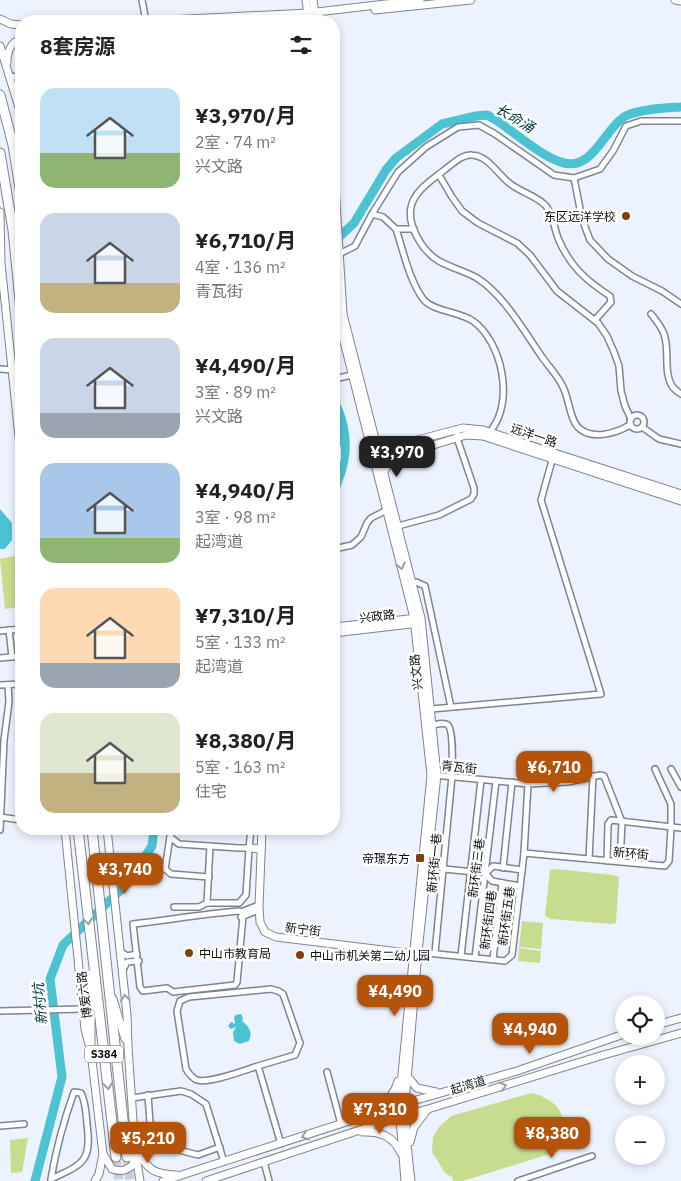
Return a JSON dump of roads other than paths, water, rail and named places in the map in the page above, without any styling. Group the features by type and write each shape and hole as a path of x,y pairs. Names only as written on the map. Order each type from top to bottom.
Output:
{"highway":[{"path":"0,96 15,158"},
{"path":"0,153 15,250"},
{"name":"博爱六路","path":"79,835 116,1158"},
{"name":"博爱六路","path":"93,835 127,1157"}],"main road":[{"path":"306,0 311,15"},
{"path":"312,15 313,0"},
{"path":"325,15 420,0"},
{"path":"331,15 471,0"},
{"path":"675,0 681,1"},
{"path":"0,19 15,24"},
{"path":"7,67 7,55 15,41"},
{"path":"0,46 15,93"},
{"path":"0,212 2,263 15,392"},
{"name":"兴文路","path":"340,266 343,314 413,583 433,725 434,775 415,953 402,1104 406,1157 411,1181"},
{"name":"兴文路","path":"340,326 387,510 418,621 434,775"},
{"path":"432,427 438,444"},
{"name":"远洋一路","path":"377,445 387,448 463,428 483,430 681,501"},
{"name":"远洋一路","path":"457,438 466,435 483,436 490,433"},
{"path":"384,472 390,458 457,438"},
{"name":"远洋一路","path":"554,456 681,494"},
{"name":"兴政路","path":"340,627 418,621"},
{"name":"兴政路","path":"340,632 418,621"},
{"name":"博爱六路","path":"66,835 85,1029 91,1052 104,1154"},
{"path":"108,835 127,1015 135,1150 140,1181"},
{"name":"新宁街","path":"262,835 259,908 260,922 265,932 276,938 415,953"},
{"path":"266,835 262,906 264,921 268,929 277,934 415,953"},
{"path":"249,848 261,849"},
{"path":"91,951 91,1052"},
{"path":"108,982 128,1047"},
{"path":"665,1022 681,1018"},
{"name":"起湾道","path":"206,1181 402,1116 681,1033"},
{"name":"起湾道","path":"162,1181 402,1104 517,1071 615,1037"},
{"path":"351,1121 376,1109 388,1098 404,1075 417,1088 441,1092"},
{"path":"406,1157 410,1136 414,1127 428,1109"},
{"path":"354,1132 376,1131 388,1136 406,1157"},
{"path":"104,1154 112,1169 119,1171 126,1170 133,1165 135,1150"},
{"path":"135,1150 145,1163 160,1174 182,1175"},
{"path":"94,1181 99,1174 104,1154"},
{"name":"兴文路","path":"405,1181 406,1157"}],"street":[{"path":"142,0 146,15"},
{"path":"10,76 15,77"},
{"path":"340,250 355,246 398,172 426,147 458,127 479,125 554,175 574,178 600,169 614,151 626,126 640,121 681,122"},
{"path":"595,320 611,302 610,296 579,272 565,254 551,214 545,205 508,183 484,159 472,155 463,157 426,184 416,196 411,207 411,222 426,249 437,260 477,278 500,300 559,380 568,399 574,420 580,429 590,433 607,435 630,425"},
{"path":"439,175 462,211 478,223 517,243 530,255 558,292 595,320 607,336 619,366 621,391 624,406 631,419 630,425"},
{"path":"574,178 582,219 590,240 608,259 632,276 662,291 681,304"},
{"path":"372,214 383,217 396,229 416,290 425,302 473,321 489,337 500,361 504,383 497,421 490,433"},
{"path":"396,229 414,229"},
{"path":"651,314 660,324 665,335 667,369 672,386 681,394"},
{"path":"0,369 13,370"},
{"path":"340,377 352,374"},
{"path":"631,419 634,416 641,417 644,423 642,427"},
{"path":"630,425 635,429 642,427 660,438 681,444"},
{"path":"398,526 439,515 470,499 474,494 474,488 457,438 457,429"},
{"path":"431,709 601,694 542,500 554,456"},
{"path":"340,547 352,544 361,537 371,518 387,510"},
{"path":"413,583 416,582 426,586 451,707"},
{"path":"9,630 12,657"},
{"path":"0,631 15,630"},
{"path":"0,658 15,657"},
{"path":"0,685 15,684"},
{"path":"0,830 2,740 9,702 8,685"},
{"name":"新环街一巷","path":"433,725 443,723 447,724 450,728 452,776 435,952"},
{"name":"新环街","path":"524,853 665,866 669,861 672,828 671,804 655,769"},
{"path":"671,769 681,787"},
{"name":"青瓦街","path":"434,775 528,784 568,782 593,776"},
{"path":"589,859 593,776 604,776 621,822 620,862"},
{"path":"461,956 481,780"},
{"name":"新环街三巷","path":"475,958 496,781"},
{"path":"503,868 512,782"},
{"name":"新环街五巷","path":"415,953 435,952 505,961 512,955 524,853 528,784"},
{"path":"0,817 15,819"},
{"path":"607,861 608,824 611,820 681,828"},
{"path":"174,907 199,907 207,902 239,903 243,901 246,895 250,835"},
{"path":"209,877 171,874 165,869 170,837 179,844 249,848"},
{"path":"207,902 210,846"},
{"path":"444,869 485,873 493,866 522,870"},
{"path":"485,873 492,882 520,886"},
{"name":"新环街四巷","path":"493,960 502,883"},
{"path":"241,915 237,982 235,985 173,992 167,988 142,991 133,924 177,920 190,916 241,915 259,908"},
{"path":"120,951 127,956 138,958"},
{"path":"122,970 127,962 138,958"},
{"path":"270,989 283,994 300,1043 299,1048 295,1055 258,1066 210,1080 198,1080 191,1076 186,1069 177,1011 180,1001 189,997 270,989"},
{"path":"0,1011 83,1009"},
{"path":"258,1066 281,1144"},
{"path":"327,1072 341,1124"},
{"path":"132,1098 181,1091 191,1094 206,1104 224,1162"},
{"path":"74,1092 81,1093 85,1102 89,1147 86,1156 80,1164 51,1180 57,1147 71,1100 74,1092"},
{"path":"148,1095 150,1124 153,1131 179,1150 198,1154 220,1147"},
{"path":"0,1126 24,1124"},
{"path":"518,1181 592,1156"},
{"path":"264,1162 269,1181"}],"water":[{"path":"340,404 349,431 350,451 340,489"},
{"path":"0,509 12,523 12,540 5,549 0,549"},
{"path":"241,1014 242,1021 248,1027 251,1034 249,1041 240,1044 234,1041 233,1032 236,1027 231,1029 228,1026 231,1022 235,1024 234,1017"}],"waterway":[{"name":"长命涌","path":"340,236 354,223 386,170 396,158 442,124 487,115 547,156 564,163 574,164 583,161 590,155 617,123 629,114 660,108 681,107"},
{"name":"新村坑","path":"35,1181 62,1077 50,979 63,945 127,884 152,846 153,835"}],"tunnel":[{"path":"116,1157 119,1181"},
{"path":"127,1157 130,1181"}],"place":[{"name":"东区远洋学校","path":"626,216"},
{"name":"帝璟东方","path":"420,858"},
{"name":"中山市教育局","path":"189,953"},
{"name":"中山市机关第二幼儿园","path":"300,955"}]}
